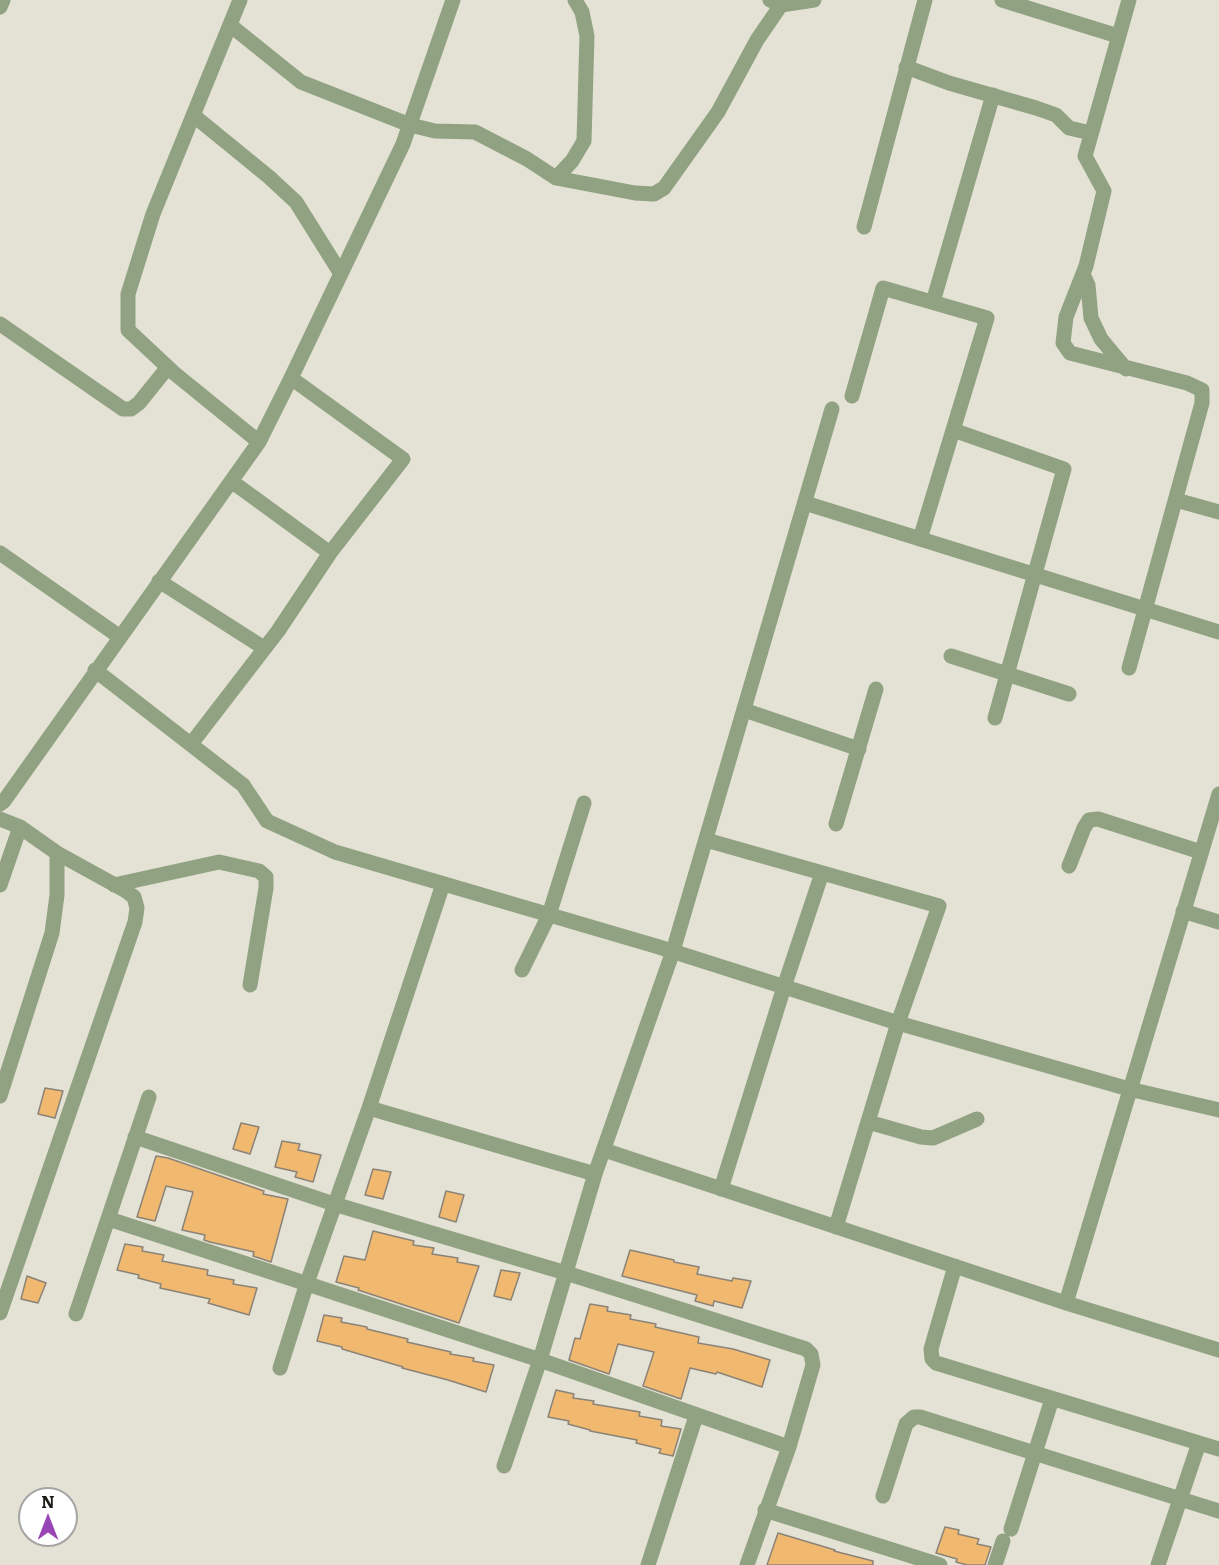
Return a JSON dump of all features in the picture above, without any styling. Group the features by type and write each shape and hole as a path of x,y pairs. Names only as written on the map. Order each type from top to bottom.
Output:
{"street":[{"path":"0,7 3,0"},
{"path":"240,0 153,214 128,294 128,330 168,367 259,442"},
{"path":"0,804 259,442 403,144 453,0"},
{"path":"556,178 572,161 585,141 587,36 582,12 575,0"},
{"path":"230,25 301,82 410,125 435,131 475,132 527,159 556,178 635,193 654,194 664,188 718,112 775,2 814,0"},
{"path":"864,228 925,0"},
{"path":"1002,0 1119,36"},
{"path":"1129,0 1085,156 1104,191 1083,274 1066,317 1063,343 1070,353 1187,383 1203,390 1202,403 1129,668"},
{"path":"906,67 949,83 1056,115 1069,128 1091,133"},
{"path":"933,302 993,95"},
{"path":"193,115 296,202 341,274"},
{"path":"1083,274 1088,285 1091,318 1101,339 1126,369"},
{"path":"852,396 883,288 987,318 920,539"},
{"path":"0,324 123,409 131,410 139,403 168,367"},
{"path":"190,744 264,648 330,553 403,459 291,378"},
{"path":"504,1466 540,1360 595,1174 673,951 832,410"},
{"path":"953,430 1064,469 995,718"},
{"path":"230,483 238,486 330,553"},
{"path":"1176,500 1219,512"},
{"path":"805,503 1219,632"},
{"path":"0,553 120,637"},
{"path":"159,581 264,648"},
{"path":"951,656 1069,694"},
{"path":"95,670 243,785 267,821 335,852 673,951 898,1023 1129,1089 1219,1110"},
{"path":"836,824 876,689"},
{"path":"744,710 859,749"},
{"path":"1066,1303 1218,801"},
{"path":"522,970 549,915 584,803"},
{"path":"0,819 20,827 57,854 134,897 137,908 135,922 0,1313"},
{"path":"1069,866 1084,828 1089,820 1098,819 1201,852"},
{"path":"0,885 20,827"},
{"path":"706,840 939,906 898,1023 836,1227"},
{"path":"0,1096 52,933 57,895 57,854"},
{"path":"114,885 219,862 259,872 266,877 250,985"},
{"path":"721,1189 822,873"},
{"path":"280,1368 443,884"},
{"path":"1184,911 1219,922"},
{"path":"76,1314 149,1097"},
{"path":"369,1108 595,1174"},
{"path":"868,1122 921,1137 933,1138 977,1119"},
{"path":"135,1137 334,1204 806,1348 811,1354 813,1365 789,1447 747,1565"},
{"path":"604,1150 1066,1303 1219,1350"},
{"path":"109,1219 540,1360 789,1447"},
{"path":"955,1266 930,1349 932,1359 939,1365 1219,1449"},
{"path":"995,1565 1036,1453 1052,1399"},
{"path":"648,1565 696,1416"},
{"path":"883,1496 906,1424 914,1418 920,1418 1219,1511"},
{"path":"1158,1565 1199,1443"},
{"path":"765,1510 940,1565"}],"building":[{"path":"45,1088 63,1091 55,1118 38,1114"},
{"path":"241,1123 259,1127 250,1154 233,1149"},
{"path":"282,1141 300,1144 298,1150 321,1155 313,1182 295,1177 297,1172 275,1167"},
{"path":"156,1156 264,1191 263,1194 288,1199 271,1262 253,1256 254,1252 210,1242 204,1240 205,1235 182,1230 193,1192 166,1186 155,1221 137,1217"},
{"path":"373,1169 391,1172 383,1199 365,1195"},
{"path":"446,1191 464,1195 456,1222 439,1217"},
{"path":"373,1231 414,1241 413,1245 434,1248 432,1254 458,1258 457,1262 479,1266 459,1323 336,1282 344,1256 365,1260"},
{"path":"125,1244 143,1247 142,1251 164,1255 162,1261 208,1270 207,1275 234,1280 233,1284 257,1288 249,1315 208,1303 210,1299 160,1288 161,1284 138,1278 139,1275 117,1270"},
{"path":"630,1250 699,1267 697,1274 732,1281 733,1278 751,1281 742,1308 714,1301 713,1306 695,1301 697,1295 622,1276"},
{"path":"501,1270 520,1273 511,1300 494,1296"},
{"path":"27,1276 46,1283 38,1303 21,1299"},
{"path":"590,1304 608,1307 607,1311 631,1315 630,1319 656,1324 655,1327 699,1337 698,1343 733,1349 770,1360 762,1387 717,1372 716,1374 690,1368 681,1399 643,1386 654,1352 618,1344 609,1374 569,1360 575,1338 580,1339"},
{"path":"324,1315 342,1318 341,1322 408,1339 407,1342 494,1365 486,1392 317,1341"},
{"path":"556,1390 574,1394 573,1398 594,1401 593,1404 640,1412 639,1416 662,1420 661,1426 681,1429 673,1456 659,1453 661,1449 636,1443 637,1440 590,1431 568,1424 569,1421 548,1417"},
{"path":"945,1527 959,1530 958,1534 979,1539 977,1544 991,1547 985,1565 967,1565 956,1562 957,1559 936,1553"},
{"path":"778,1533 873,1561 873,1565 767,1565"}]}
